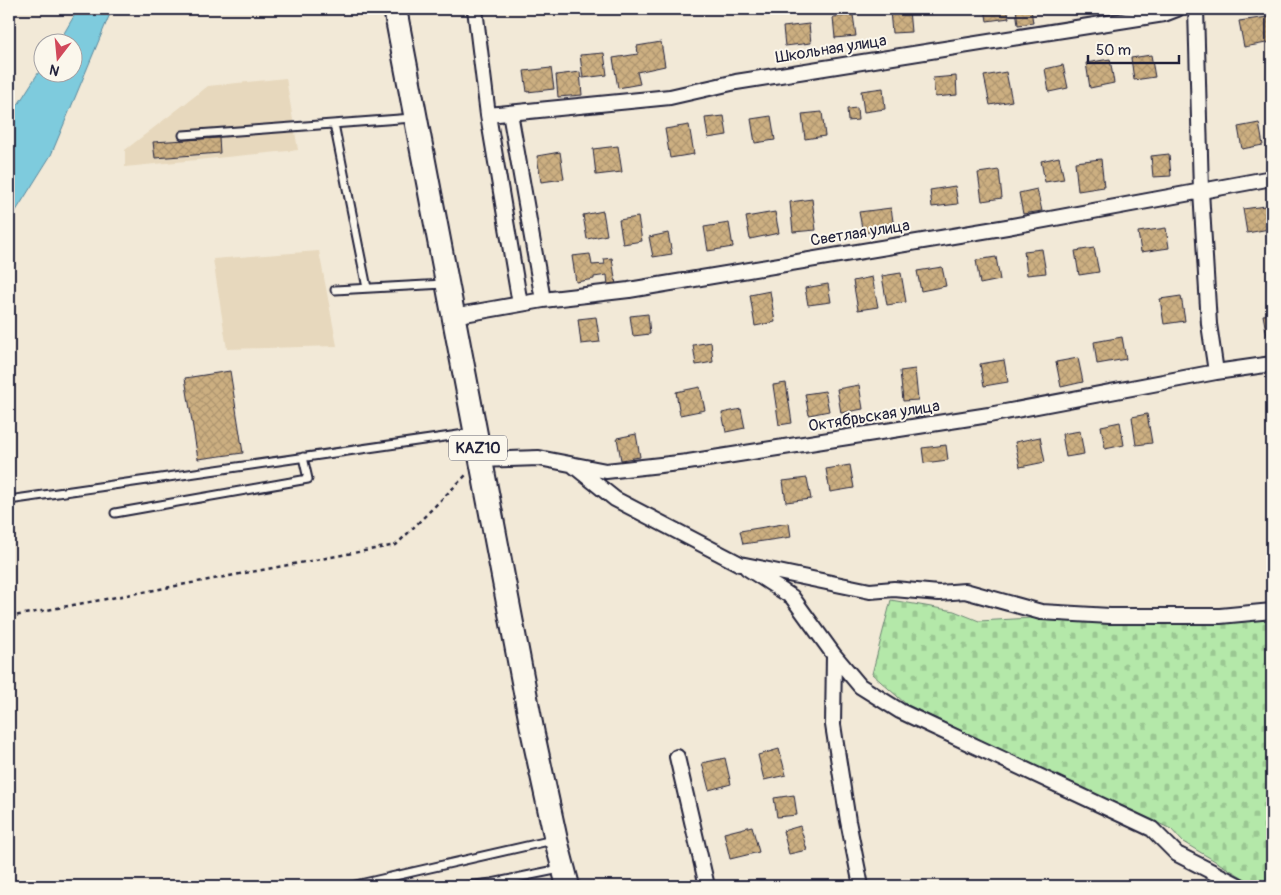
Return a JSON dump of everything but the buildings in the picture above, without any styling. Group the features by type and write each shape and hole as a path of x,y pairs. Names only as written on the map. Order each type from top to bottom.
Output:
{"highway":[{"name":"KAZ10","path":"395,9 533,734 565,878"}],"street":[{"path":"475,9 488,115 520,304"},
{"name":"Школьная улица","path":"488,115 670,97 736,82 1164,14 1177,9"},
{"path":"1196,9 1201,191 1209,324 1216,372"},
{"path":"510,112 543,300"},
{"name":"Светлая улица","path":"453,316 543,300 629,290 1007,227 1272,178"},
{"name":"Октябрьская улица","path":"480,460 539,458 606,471 688,462 989,416 1216,372 1272,364"},
{"path":"572,464 615,499 740,564 792,597 860,686 900,711 1152,829 1177,854 1240,886"},
{"path":"740,564 870,591 894,589 939,593 965,591 1041,612 1110,616 1220,616 1272,611"},
{"path":"834,654 833,725 848,821 861,886"},
{"path":"677,757 707,886"}],"lane":[{"path":"183,135 416,118"},
{"path":"334,124 367,288"},
{"path":"336,290 447,284"},
{"path":"9,500 475,433"},
{"path":"115,512 308,479 304,457"},
{"path":"351,886 556,840"},
{"path":"466,886 565,878"}],"path":[{"path":"9,617 396,545 480,460"}],"shaded area":[{"path":"286,78 298,150 125,167 125,150 208,86"},
{"path":"319,251 337,346 227,349 213,259"}],"green space":[{"path":"891,600 954,611 979,621 1032,618 1124,624 1218,624 1272,619 1272,886 1257,886 1183,842 1171,829 906,704 872,674"}],"water":[{"path":"78,9 112,9 82,81 82,32 65,32"},
{"path":"32,82 82,82 51,155 9,222 9,116"}]}
